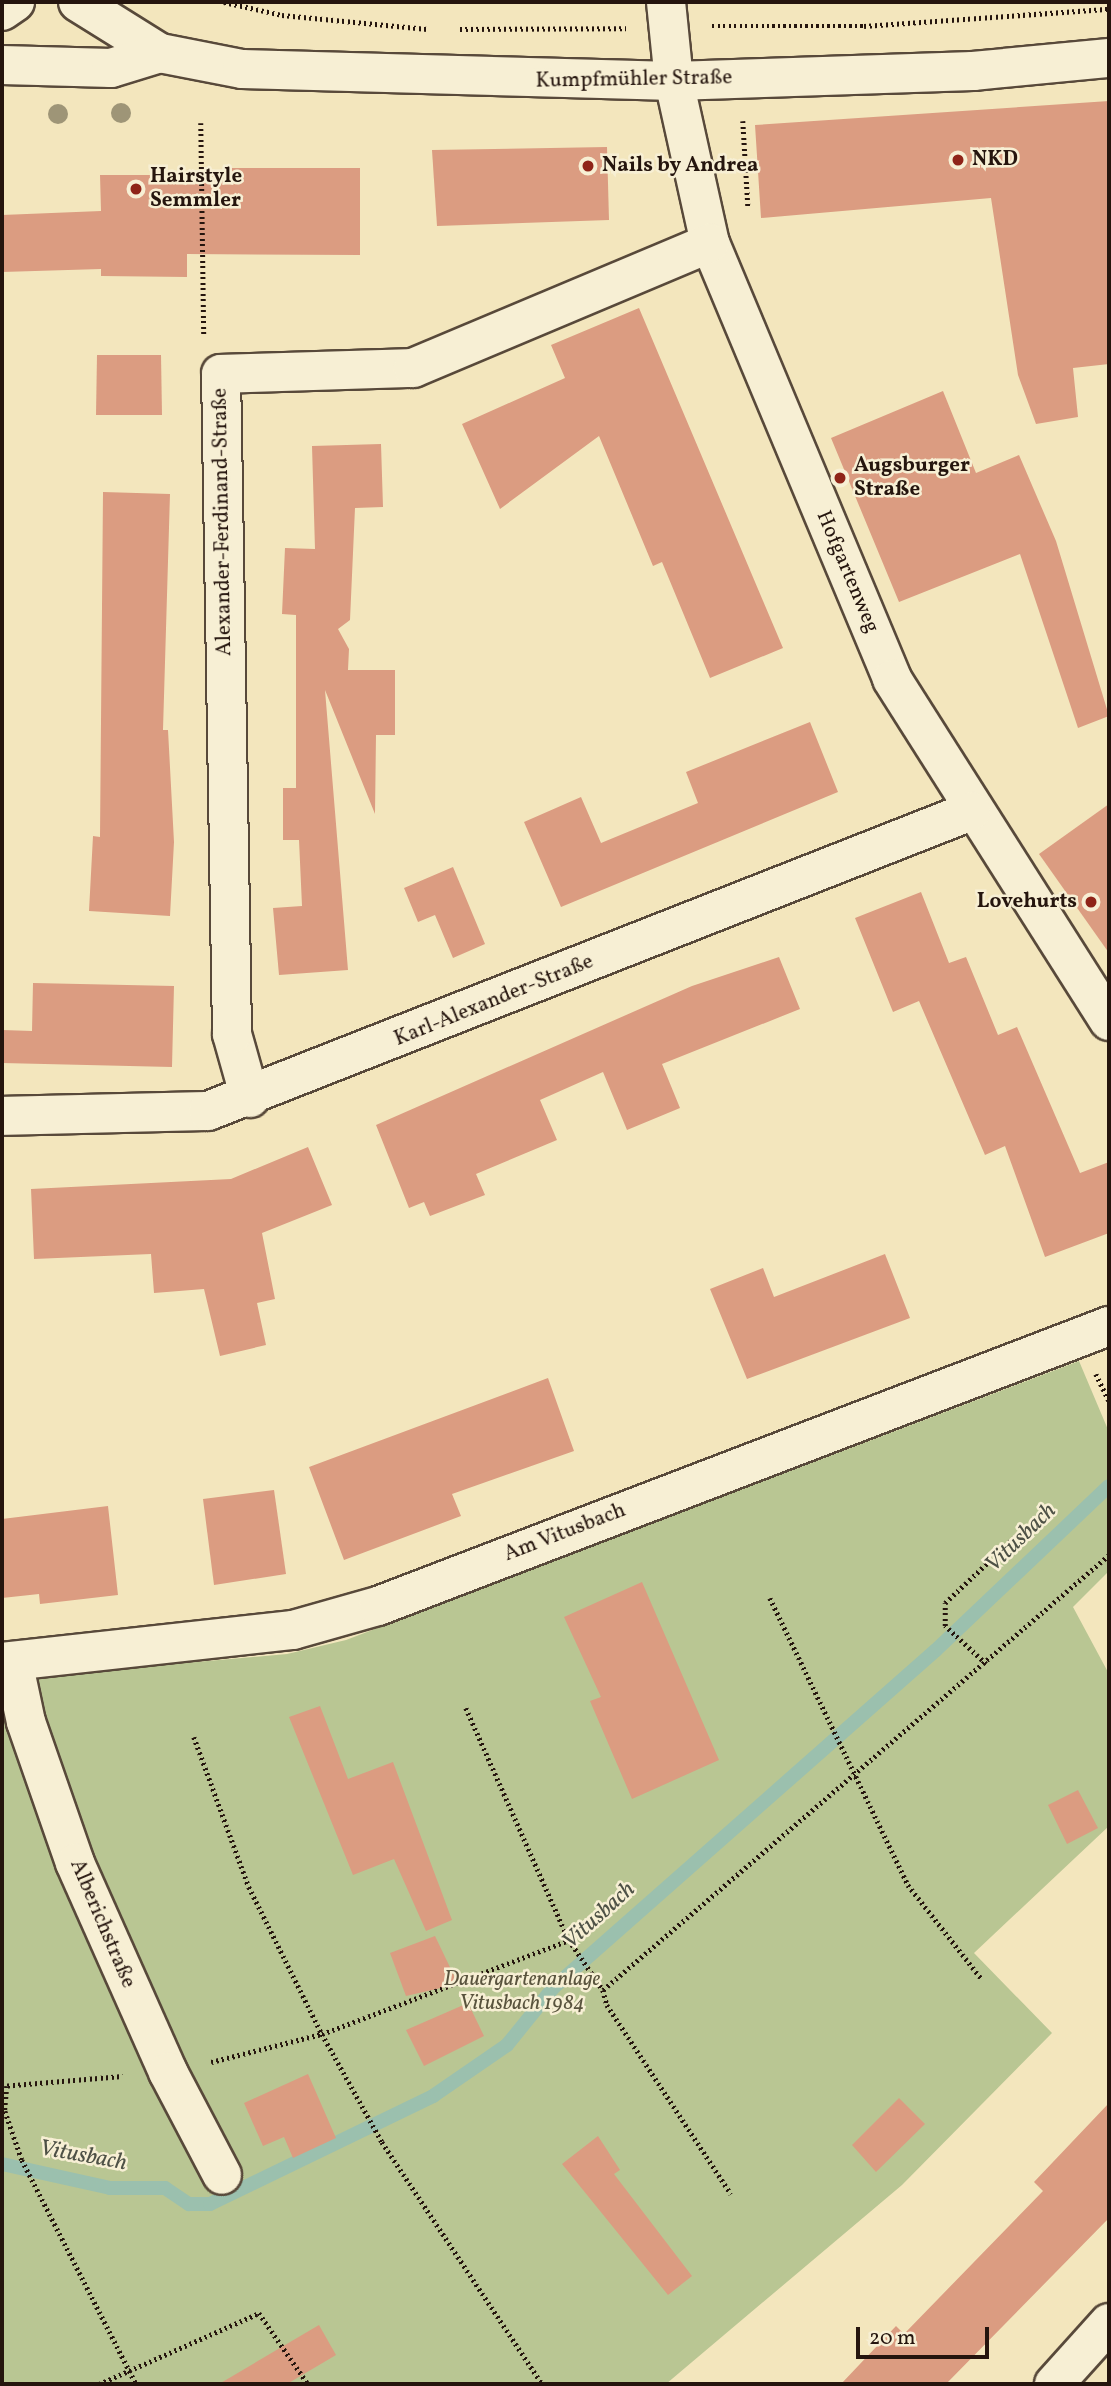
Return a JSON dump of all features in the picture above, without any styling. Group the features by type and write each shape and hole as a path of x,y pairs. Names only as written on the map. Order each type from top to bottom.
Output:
{"street":[{"path":"2,11 15,2"},
{"path":"78,2 160,53"},
{"name":"Hofgartenweg","path":"666,2 674,81 710,243 892,679 971,811 1109,1021"},
{"path":"2,65 111,68 160,53"},
{"name":"Kumpfmühler Straße","path":"160,53 242,69 674,81 973,71 1109,58"},
{"name":"Alexander-Ferdinand-Straße","path":"250,1098 232,1034 221,374 414,368 710,243"},
{"name":"Karl-Alexander-Straße","path":"2,1116 208,1111 250,1098 971,811"},
{"name":"Am Vitusbach","path":"7,1661 293,1630 378,1606 1109,1326"},
{"name":"Alberichstraße","path":"7,1661 75,1863 168,2072 222,2175"},
{"path":"1054,2384 1109,2323"}],"path":[{"path":"201,123 204,324"},
{"path":"986,1664 945,1626 945,1604 1020,1532"},
{"path":"603,1990 986,1664 1109,1555"},
{"path":"771,1598 838,1745 856,1773 908,1885 981,1978"},
{"path":"466,1708 569,1940 603,1990 607,2006 731,2194"},
{"path":"194,1737 249,1887 322,2034 382,2142 542,2384"},
{"path":"136,2384 22,2160 5,2111 4,2086 168,2072 322,2034 569,1940"},
{"path":"99,2384 259,2313 308,2384"}],"green space":[{"name":"Dauergartenanlage Vitusbach 1984","path":"1079,1361 1109,1432 1109,1571 1073,1607 1109,1674 1109,1826 974,1953 1052,2033 902,2185 666,2384 2,2384 2,1679 287,1654 346,1640"}],"building":[{"path":"1109,101 1109,364 1073,368 1078,417 1036,424 1018,375 991,198 761,218 755,125"},
{"path":"607,147 609,220 437,226 432,150"},
{"path":"232,168 360,168 360,255 187,254 187,277 101,276 101,269 2,272 2,215 101,211 100,175 232,175"},
{"path":"639,308 783,648 710,678 662,562 653,566 599,436 500,509 462,424 565,378 551,345"},
{"path":"97,355 161,355 162,415 96,415"},
{"path":"943,391 976,473 1019,455 1056,541 1109,716 1078,728 1020,554 899,602 831,438"},
{"path":"381,444 383,507 355,508 350,620 338,629 349,649 348,670 395,670 395,735 376,735 375,814 325,690 348,970 279,975 273,908 302,906 299,840 283,840 283,788 296,788 296,615 282,614 285,548 315,549 312,446"},
{"path":"103,492 170,494 163,730 168,730 174,842 170,916 89,911 93,836 100,837"},
{"path":"810,722 838,792 561,907 524,822 581,797 601,843 698,803 686,772"},
{"name":"Lovehurts","path":"1109,804 1109,953 1039,854"},
{"path":"453,867 485,944 453,958 435,915 418,922 404,888"},
{"path":"921,892 949,963 966,957 998,1035 1017,1027 1080,1173 1109,1162 1109,1233 1045,1257 1005,1146 985,1155 919,1001 893,1012 855,918"},
{"path":"779,957 800,1009 662,1064 680,1108 627,1130 603,1072 540,1100 557,1140 476,1174 485,1195 430,1216 424,1202 409,1208 376,1125 692,986"},
{"path":"33,983 174,986 172,1067 2,1063 2,1030 32,1031"},
{"path":"308,1147 332,1205 262,1233 275,1299 257,1303 266,1345 220,1356 204,1289 154,1293 151,1254 34,1259 31,1189 231,1179"},
{"path":"885,1254 910,1318 747,1379 710,1289 763,1268 774,1297"},
{"path":"548,1378 574,1451 452,1494 461,1516 344,1560 309,1467"},
{"path":"274,1490 286,1574 214,1585 203,1499"},
{"path":"108,1506 118,1595 40,1604 39,1594 2,1598 2,1519"},
{"path":"642,1582 719,1760 632,1799 590,1701 601,1697 564,1617"},
{"path":"320,1706 348,1779 393,1762 452,1920 426,1931 394,1859 353,1875 289,1717"},
{"path":"1078,1790 1098,1828 1067,1844 1048,1805"},
{"path":"435,1936 458,1984 406,1996 390,1953"},
{"path":"468,2003 484,2036 424,2066 406,2030"},
{"path":"308,2074 336,2138 293,2158 284,2137 263,2146 244,2103"},
{"path":"899,2098 925,2124 876,2172 852,2145"},
{"path":"1109,2103 1109,2218 946,2384 841,2384 896,2326 904,2334 1043,2191 1034,2182"},
{"path":"598,2136 620,2170 614,2174 692,2276 668,2295 562,2164"},
{"path":"319,2325 336,2355 287,2384 219,2384"}],"waterway":[{"name":"Vitusbach","path":"2,2164 110,2188 165,2188 189,2204 210,2204 433,2096 507,2045 554,1987 936,1650 1109,1486"}],"place":[{"name":"NKD","path":"958,160"},
{"name":"Nails by Andrea","path":"588,166"},
{"name":"Hairstyle Semmler","path":"136,189"},
{"name":"Augsburger Straße","path":"840,478"},
{"name":"Lovehurts","path":"1091,902"}]}
